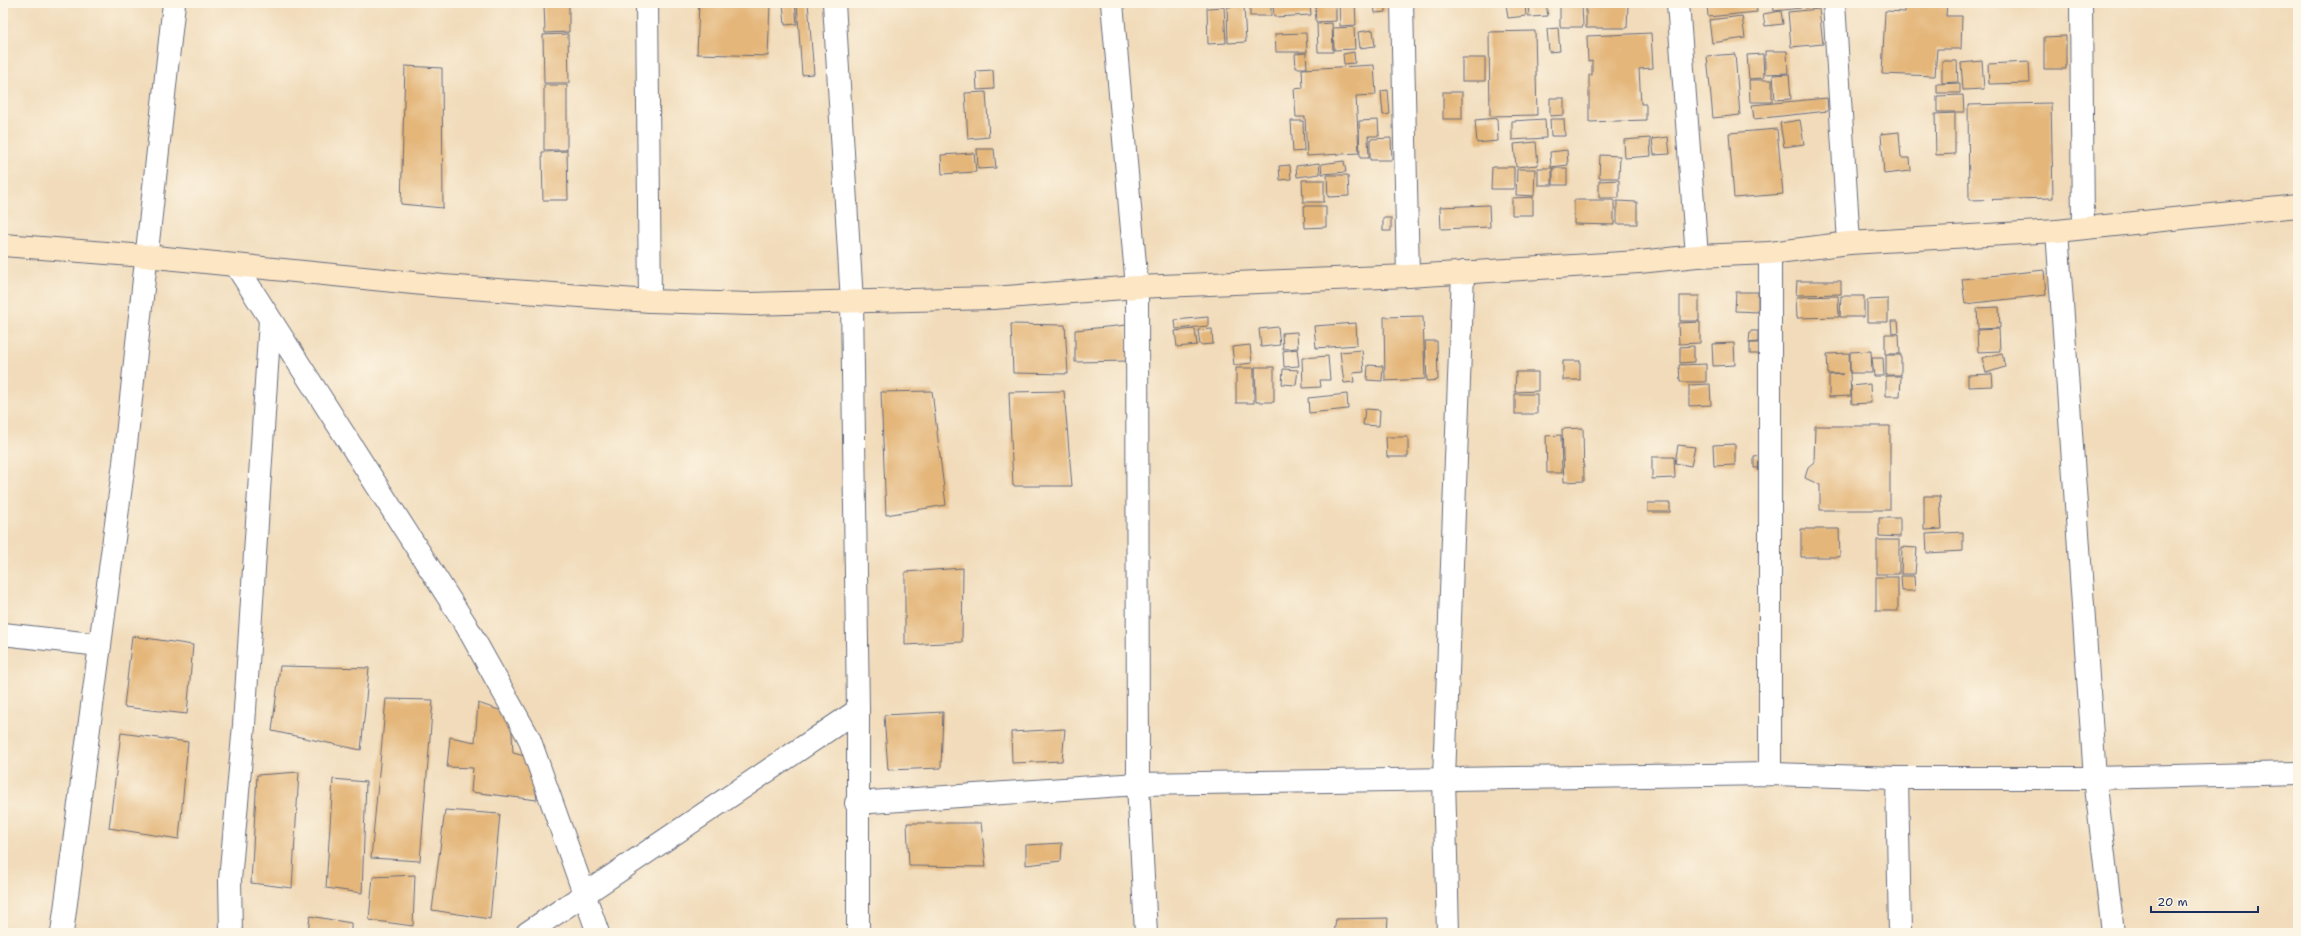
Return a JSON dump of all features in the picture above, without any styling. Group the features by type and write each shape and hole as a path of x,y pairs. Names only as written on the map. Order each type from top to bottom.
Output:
{"street":[{"path":"62,933 124,463 145,256 174,3"},
{"path":"647,3 650,301"},
{"path":"834,3 852,302 858,710 856,803 858,933"},
{"path":"1112,3 1138,287 1138,784 1146,933"},
{"path":"1402,3 1408,276"},
{"path":"1678,3 1698,256"},
{"path":"1834,3 1848,243"},
{"path":"2081,3 2083,228"},
{"path":"3,245 145,256 237,267 443,286 650,301 750,304 993,298 1138,287 1408,276 1639,262 1698,256 1770,253 1848,243 2057,231 2298,206"},
{"path":"2057,231 2095,778 2113,933"},
{"path":"1770,253 1770,774"},
{"path":"237,267 466,625 529,738 586,893 598,933"},
{"path":"1448,933 1444,778 1463,272"},
{"path":"231,933 230,880 244,725 270,320"},
{"path":"3,634 100,645"},
{"path":"527,933 858,710"},
{"path":"856,803 1138,784 1770,774 1896,778 2095,778 2298,773"},
{"path":"1896,778 1900,933"}],"building":[{"path":"544,3 569,3 569,32 545,33"},
{"path":"699,3 770,3 768,56 697,54"},
{"path":"783,3 795,3 797,24 785,25"},
{"path":"797,3 808,3 814,74 802,75"},
{"path":"1250,3 1271,3 1271,16 1250,16"},
{"path":"1289,3 1310,3 1311,15 1274,17 1273,6 1289,5"},
{"path":"1315,3 1336,3 1336,21 1316,22"},
{"path":"1339,3 1355,3 1356,25 1340,26"},
{"path":"1374,3 1386,3 1386,12 1375,13"},
{"path":"1506,3 1525,3 1526,16 1508,18"},
{"path":"1528,3 1546,3 1548,16 1529,17"},
{"path":"1707,3 1756,3 1757,12 1708,17"},
{"path":"1773,3 1800,3 1801,8 1774,11"},
{"path":"1804,3 1820,3 1820,5 1805,8"},
{"path":"1905,3 1947,3 1946,16 1962,16 1961,49 1937,49 1935,76 1882,74 1885,11 1905,12"},
{"path":"1582,4 1583,27 1560,27 1560,5"},
{"path":"1586,5 1628,5 1627,28 1586,28"},
{"path":"1244,6 1246,42 1228,43 1227,7"},
{"path":"1224,7 1226,43 1208,44 1207,8"},
{"path":"1819,9 1823,44 1791,47 1788,12"},
{"path":"1781,11 1783,24 1765,26 1763,14"},
{"path":"1742,16 1745,38 1712,43 1709,20"},
{"path":"1332,23 1333,52 1318,52 1317,24"},
{"path":"1354,27 1355,49 1334,50 1333,28"},
{"path":"1558,28 1560,51 1549,52 1547,29"},
{"path":"1373,30 1375,46 1360,48 1358,32"},
{"path":"1535,31 1537,115 1490,116 1489,32"},
{"path":"1306,33 1307,52 1276,52 1275,34"},
{"path":"1651,33 1653,68 1639,69 1641,104 1646,104 1646,120 1589,122 1589,75 1592,75 1592,61 1588,62 1587,36"},
{"path":"568,34 569,83 544,83 543,35"},
{"path":"2066,36 2066,69 2044,69 2044,37"},
{"path":"1765,51 1787,51 1788,73 1765,74"},
{"path":"1354,52 1355,63 1344,64 1343,54"},
{"path":"1306,53 1307,68 1296,68 1295,54"},
{"path":"1735,54 1740,115 1713,118 1707,56"},
{"path":"1763,54 1764,78 1749,79 1747,55"},
{"path":"1462,58 1485,58 1485,81 1462,81"},
{"path":"1942,61 1957,61 1958,82 1942,83"},
{"path":"1982,61 1984,89 1963,90 1961,63"},
{"path":"2029,62 2030,83 1989,84 1988,64"},
{"path":"1374,65 1376,95 1356,96 1359,153 1307,156 1305,117 1296,117 1294,89 1303,88 1302,69"},
{"path":"405,66 442,68 443,208 401,204"},
{"path":"993,70 994,89 977,90 976,71"},
{"path":"1789,74 1791,99 1775,100 1773,75"},
{"path":"1749,80 1772,80 1772,102 1750,102"},
{"path":"1960,83 1960,93 1937,93 1937,84"},
{"path":"544,85 567,85 567,150 544,150"},
{"path":"1388,90 1390,114 1383,115 1381,91"},
{"path":"986,92 989,137 968,139 965,93"},
{"path":"1443,92 1462,92 1462,119 1443,119"},
{"path":"1963,95 1964,112 1937,112 1937,96"},
{"path":"1550,98 1564,98 1564,115 1550,116"},
{"path":"1827,98 1828,111 1754,119 1752,105"},
{"path":"2051,103 2053,198 1969,200 1968,105"},
{"path":"1955,113 1955,154 1936,155 1935,114"},
{"path":"1497,118 1498,141 1477,143 1475,120"},
{"path":"1545,119 1546,138 1512,140 1512,121"},
{"path":"1550,119 1564,119 1565,136 1551,136"},
{"path":"1378,120 1379,136 1368,136 1369,158 1360,158 1359,121"},
{"path":"1800,120 1804,144 1784,147 1780,123"},
{"path":"1291,121 1303,121 1304,151 1293,152"},
{"path":"1777,129 1783,194 1734,198 1729,133"},
{"path":"1899,132 1901,158 1910,158 1911,171 1884,174 1881,134"},
{"path":"1668,137 1670,154 1654,155 1652,139"},
{"path":"1391,138 1392,160 1370,160 1370,139"},
{"path":"1650,138 1651,156 1625,158 1624,140"},
{"path":"1536,142 1538,165 1516,167 1514,144"},
{"path":"977,149 994,149 996,168 978,169"},
{"path":"1567,150 1568,165 1551,167 1550,152"},
{"path":"567,151 568,200 543,200 542,152"},
{"path":"974,153 976,172 942,174 941,155"},
{"path":"1600,155 1620,156 1619,178 1599,178"},
{"path":"1344,161 1346,172 1322,174 1321,164"},
{"path":"1319,163 1320,174 1297,177 1296,166"},
{"path":"1290,165 1291,179 1280,180 1279,166"},
{"path":"1492,167 1514,167 1514,189 1491,189"},
{"path":"1538,168 1552,168 1552,185 1538,185"},
{"path":"1553,168 1567,168 1567,185 1553,185"},
{"path":"1517,169 1535,169 1534,196 1516,195"},
{"path":"1327,175 1348,175 1349,196 1328,197"},
{"path":"1302,180 1324,180 1324,202 1303,202"},
{"path":"1619,180 1619,198 1599,198 1599,181"},
{"path":"1533,197 1533,215 1512,215 1512,198"},
{"path":"1574,200 1614,200 1614,225 1574,224"},
{"path":"1617,201 1637,202 1637,224 1617,224"},
{"path":"1489,205 1490,227 1441,229 1440,207"},
{"path":"1304,206 1326,206 1326,227 1305,228"},
{"path":"1383,218 1391,218 1391,231 1383,231"},
{"path":"2044,270 2046,295 1965,304 1962,279"},
{"path":"1797,281 1841,281 1841,294 1796,295"},
{"path":"1736,292 1758,292 1758,312 1735,311"},
{"path":"1680,296 1699,296 1699,321 1680,321"},
{"path":"1838,296 1839,317 1797,318 1796,297"},
{"path":"1841,296 1864,296 1864,317 1840,317"},
{"path":"1888,299 1888,322 1867,322 1867,300"},
{"path":"1999,307 2000,328 1978,329 1977,308"},
{"path":"1423,316 1425,379 1385,381 1384,317"},
{"path":"1208,317 1208,326 1176,329 1175,320"},
{"path":"1891,321 1898,321 1899,332 1892,333"},
{"path":"1700,322 1700,343 1679,344 1678,323"},
{"path":"1356,323 1357,345 1316,348 1314,326"},
{"path":"1011,324 1065,325 1068,374 1013,373"},
{"path":"1127,325 1128,361 1075,362 1075,330"},
{"path":"1278,327 1280,345 1261,347 1259,329"},
{"path":"1195,329 1197,345 1177,347 1175,331"},
{"path":"1212,329 1213,344 1200,345 1198,330"},
{"path":"1999,329 2000,351 1978,352 1977,330"},
{"path":"1750,331 1758,331 1758,342 1749,343"},
{"path":"1297,332 1298,348 1283,349 1282,333"},
{"path":"1885,334 1899,334 1900,354 1885,354"},
{"path":"1425,341 1437,341 1438,380 1427,381"},
{"path":"1734,343 1735,365 1713,366 1712,344"},
{"path":"1750,343 1759,343 1759,354 1750,354"},
{"path":"1250,345 1252,363 1234,365 1232,347"},
{"path":"1694,346 1694,362 1680,363 1680,347"},
{"path":"1297,349 1299,366 1284,367 1283,351"},
{"path":"1362,350 1364,372 1353,373 1354,382 1344,383 1340,352"},
{"path":"1871,351 1872,373 1850,373 1850,352"},
{"path":"1849,353 1851,396 1829,397 1829,375 1843,374 1828,374 1827,354"},
{"path":"2002,353 2005,367 1986,373 1982,358"},
{"path":"1886,355 1901,355 1901,375 1886,375"},
{"path":"1328,356 1330,380 1320,380 1321,387 1303,388 1302,358"},
{"path":"1872,358 1883,358 1884,376 1874,376"},
{"path":"1563,361 1580,361 1580,380 1563,380"},
{"path":"1706,364 1706,382 1680,382 1679,365"},
{"path":"1368,365 1383,366 1382,381 1367,380"},
{"path":"1255,367 1274,367 1274,402 1256,402"},
{"path":"1236,368 1254,368 1254,403 1236,403"},
{"path":"1283,369 1298,370 1296,385 1282,384"},
{"path":"1516,372 1538,372 1538,391 1515,392"},
{"path":"1992,374 1993,386 1968,387 1968,375"},
{"path":"1886,376 1901,376 1900,396 1886,396"},
{"path":"1710,384 1711,405 1689,406 1689,385"},
{"path":"1870,384 1871,403 1852,404 1851,386"},
{"path":"932,391 946,505 886,515 881,392"},
{"path":"1064,391 1072,486 1013,486 1009,392"},
{"path":"1347,394 1348,409 1309,413 1308,398"},
{"path":"1515,394 1537,394 1537,414 1515,414"},
{"path":"1365,409 1380,410 1379,426 1363,425"},
{"path":"1815,426 1890,426 1890,510 1820,510 1820,485 1805,478 1808,467 1814,462"},
{"path":"1583,428 1584,481 1564,482 1562,429"},
{"path":"1561,435 1562,473 1547,473 1546,436"},
{"path":"1386,437 1408,437 1408,457 1387,457"},
{"path":"1735,444 1735,465 1714,466 1713,445"},
{"path":"1678,445 1695,447 1691,466 1675,463"},
{"path":"1763,456 1762,468 1754,468 1754,457"},
{"path":"1652,457 1674,457 1675,478 1652,479"},
{"path":"1924,496 1940,496 1942,529 1924,530"},
{"path":"1648,503 1670,503 1670,512 1648,512"},
{"path":"1879,518 1900,518 1900,537 1879,536"},
{"path":"1801,529 1839,529 1840,557 1801,557"},
{"path":"1963,532 1963,551 1927,553 1926,534"},
{"path":"1877,540 1899,540 1899,574 1877,574"},
{"path":"1902,547 1917,548 1915,574 1901,574"},
{"path":"963,568 962,642 905,645 905,572"},
{"path":"1901,576 1914,576 1915,591 1902,591"},
{"path":"1876,577 1898,577 1898,611 1876,611"},
{"path":"132,636 193,645 187,714 124,707"},
{"path":"280,666 369,668 361,750 272,731"},
{"path":"386,699 433,700 420,861 371,858"},
{"path":"478,703 511,714 513,753 532,758 537,800 471,792 473,768 447,767 450,737 475,742"},
{"path":"943,712 941,768 888,770 884,715"},
{"path":"1065,729 1062,761 1012,763 1011,732"},
{"path":"121,733 188,742 179,839 109,828"},
{"path":"299,772 292,888 251,883 257,775"},
{"path":"333,779 366,782 362,893 326,888"},
{"path":"445,810 500,814 490,919 432,910"},
{"path":"907,823 981,823 986,867 909,866"},
{"path":"1062,843 1061,861 1026,865 1026,845"},
{"path":"415,875 413,926 369,920 373,877"},
{"path":"310,916 351,923 351,933 308,933"},
{"path":"1388,918 1387,933 1334,933 1336,919"}]}
